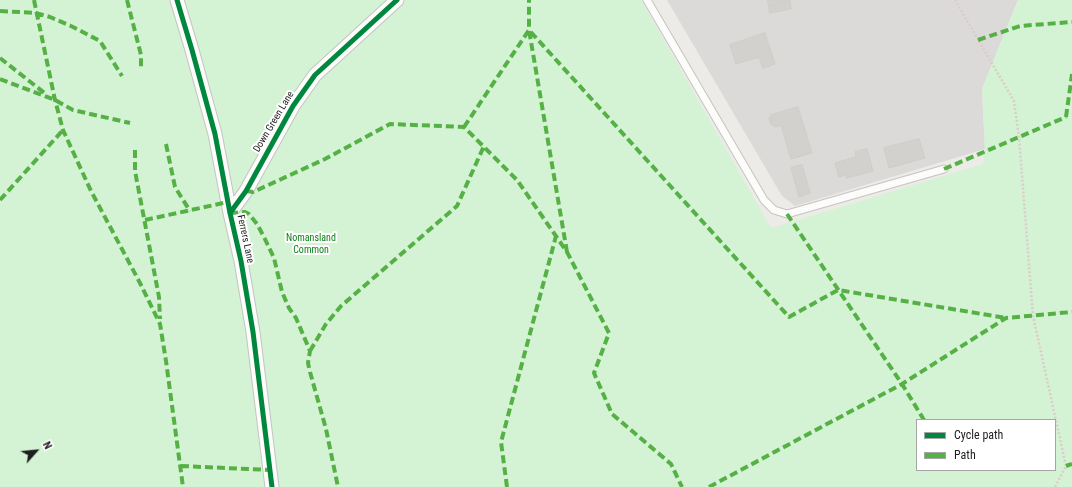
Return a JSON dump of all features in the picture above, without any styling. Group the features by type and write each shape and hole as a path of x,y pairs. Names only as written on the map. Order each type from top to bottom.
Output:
{"street":[{"name":"Ferrers Lane","path":"177,0 215,134 241,261 253,332 272,487"},
{"name":"Down Green Lane","path":"230,212 246,191 292,106 316,75 397,0"}],"lane":[{"path":"647,0 764,200 774,210 787,214 944,169"}],"path":[{"path":"955,0 1014,101 1019,137 1034,316 1056,419"},
{"path":"1055,487 1066,466 1056,419"}],"shaded area":[{"path":"667,0 1018,0 982,89 985,149 795,206 782,196"}],"green space":[{"name":"Nomansland Common","path":"0,0 641,0 771,228 983,164 985,149 982,89 1018,0 1072,0 1072,487 0,487"}],"building":[{"path":"768,0 790,0 791,9 770,13"},
{"path":"765,33 775,64 763,68 759,57 736,64 730,45"},
{"path":"798,107 812,153 791,159 781,125 776,127 771,124 769,119 771,115"},
{"path":"919,139 925,158 889,168 884,148"},
{"path":"867,149 873,171 847,178 846,175 839,177 835,163 856,157 855,152"},
{"path":"802,165 810,193 799,197 791,168"}],"marked path":[{"path":"34,0 55,100 63,130 91,191 160,324 183,487"},
{"path":"127,0 141,55 141,67"},
{"path":"464,127 529,30 529,0"},
{"path":"0,11 36,13 50,17 100,41 122,76"},
{"path":"978,40 1020,26 1072,22"},
{"path":"567,252 529,30 789,317 838,290 1006,318"},
{"path":"0,58 47,95"},
{"path":"1066,117 1072,74"},
{"path":"0,79 55,100 73,110 130,123"},
{"path":"944,169 1066,117"},
{"path":"246,191 253,192 325,159 390,124 464,127 517,180 567,252 609,333 594,373 612,414 671,464 682,487"},
{"path":"0,200 63,130"},
{"path":"166,144 175,187 190,211"},
{"path":"310,351 326,324 341,306 457,206 484,146"},
{"path":"135,150 135,171 159,297 160,319"},
{"path":"145,220 228,202"},
{"path":"230,213 245,212 249,214 257,224 274,258 282,292 289,308 296,318 310,351 308,363 326,429 338,487"},
{"path":"787,214 902,384 923,419"},
{"path":"507,487 501,442 556,236"},
{"path":"709,487 902,384 1006,318 1072,312"},
{"path":"1066,466 1072,464"},
{"path":"181,466 270,470"}],"cycle path":[{"path":"177,0 215,134 241,261 253,332 272,487"},
{"path":"230,213 246,191 293,106 315,75 397,0"}]}
